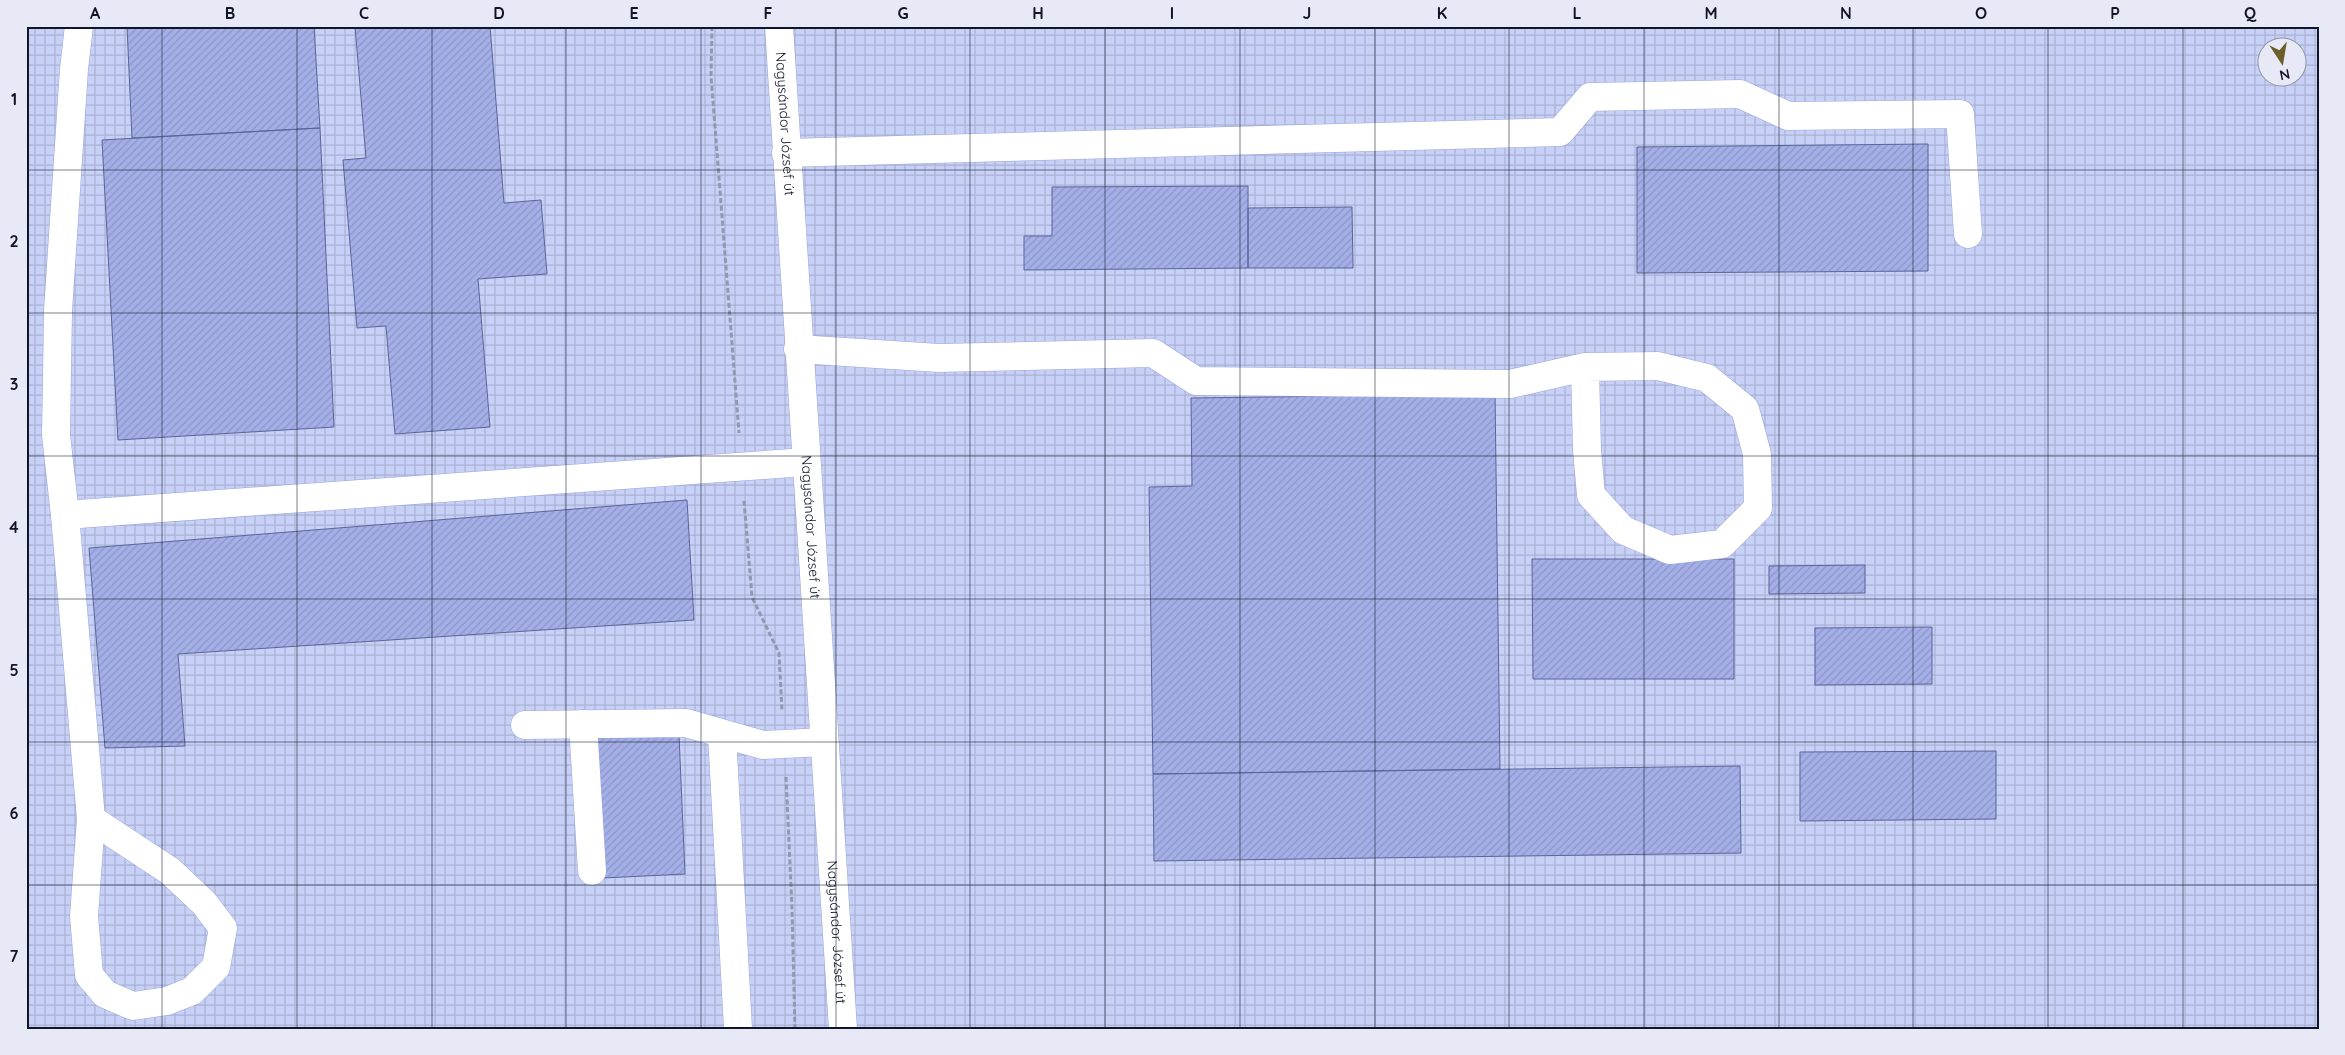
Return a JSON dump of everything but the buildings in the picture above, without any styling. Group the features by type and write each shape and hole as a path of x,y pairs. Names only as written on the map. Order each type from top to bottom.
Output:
{"street":[{"path":"79,26 74,69 58,311 56,435 65,515 91,819 84,916 88,975 105,994 133,1006 167,1001 192,991 216,967 223,928 204,902 170,871 91,819"},
{"name":"Nagysándor József út","path":"779,26 798,349 843,1029"},
{"path":"786,153 1560,132 1590,97 1740,94 1788,116 1960,114 1968,234"},
{"path":"798,349 939,358 1154,353 1196,381 1510,384 1585,367 1658,366 1707,378 1745,409 1757,454 1758,508 1722,544 1670,550 1623,530 1591,495 1587,450 1585,367"},
{"path":"65,515 806,462"},
{"path":"525,725 686,723 763,746 824,742"},
{"path":"583,724 592,871"},
{"path":"722,734 738,1029"}],"path":[{"path":"712,26 711,76 752,597 779,652 792,908 794,1029"}],"shaded area":[{"path":"26,26 2319,26 2319,1029 26,1029"}]}
